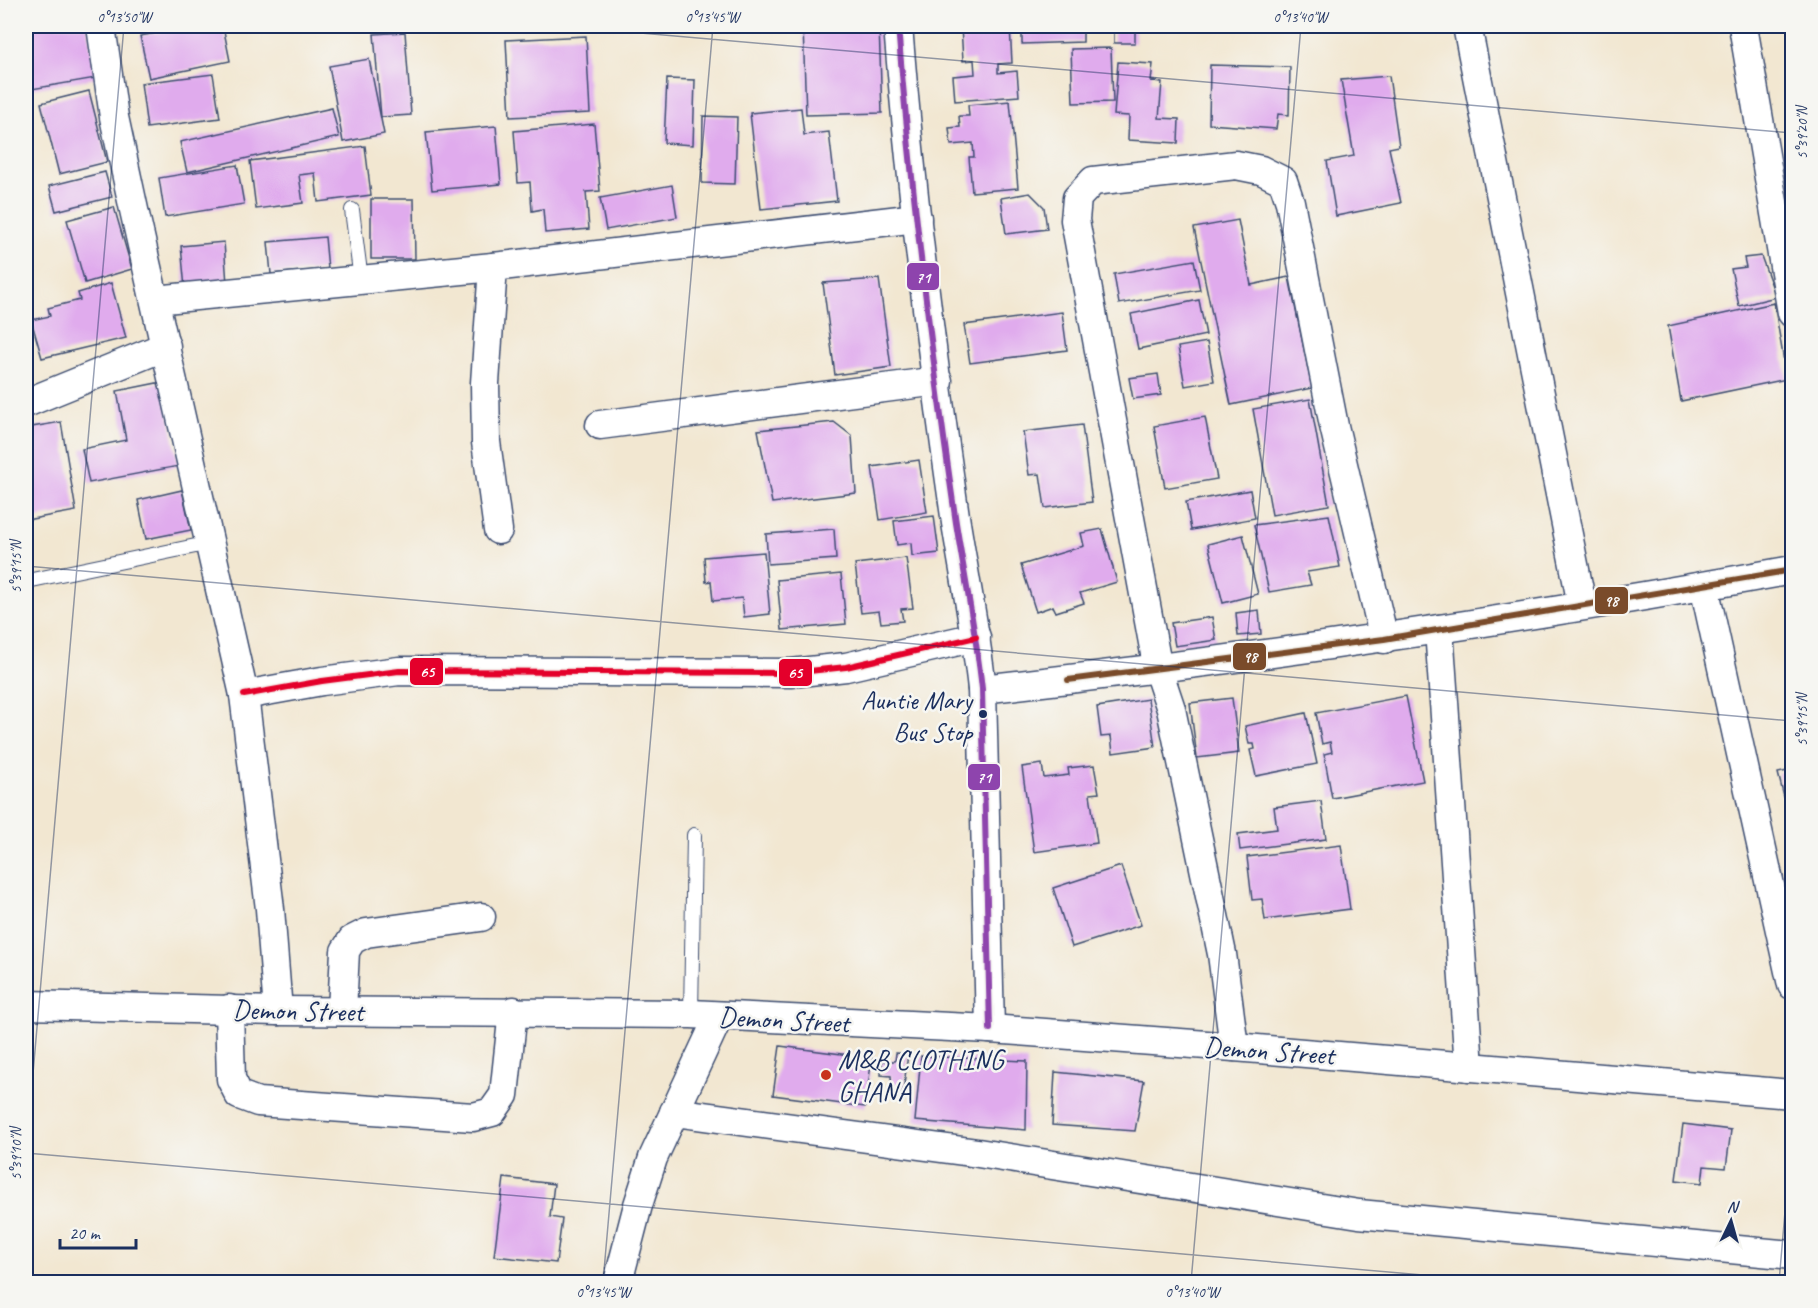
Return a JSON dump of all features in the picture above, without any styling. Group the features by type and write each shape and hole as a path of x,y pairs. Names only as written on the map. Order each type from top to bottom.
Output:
{"street":[{"path":"101,26 114,117 244,695 270,909 278,1011"},
{"path":"898,26 917,218 956,524 976,637 982,689 990,1029"},
{"path":"1467,26 1582,605"},
{"path":"1743,26 1792,314"},
{"path":"1234,1047 1222,954 1171,709 1158,670 1075,220 1077,198 1093,181 1236,165 1261,170 1283,181 1290,202 1334,426 1384,639"},
{"path":"155,300 493,267 917,218"},
{"path":"493,267 484,383 486,442 498,530"},
{"path":"26,404 166,346"},
{"path":"600,425 938,381"},
{"path":"982,689 1158,670 1384,639 1792,570"},
{"path":"1704,586 1792,985"},
{"path":"1438,629 1469,1067"},
{"path":"244,695 322,681 399,671 791,673 846,667 976,637"},
{"path":"342,1011 345,951 352,940 366,933 481,917"},
{"name":"Demon Street","path":"26,1005 278,1011 691,1014 990,1029 1792,1094"},
{"path":"230,1009 231,1079 239,1095 258,1102 473,1118 492,1112 504,1095 513,1011"},
{"path":"618,1282 653,1158 719,1016"},
{"path":"674,1112 978,1153 1359,1214 1792,1255"}],"lane":[{"path":"352,210 361,280"},
{"path":"32,580 210,543"},
{"path":"691,1014 694,835"}],"building":[{"path":"26,26 87,26 96,78 32,89 26,53"},
{"path":"194,26 223,26 230,61 149,78 140,36"},
{"path":"803,26 879,26 882,113 806,115"},
{"path":"961,26 1010,26 1012,63 998,64 998,73 1017,71 1019,96 955,101 953,76 975,74 974,60 963,61"},
{"path":"1022,26 1083,26 1083,42 1022,44"},
{"path":"1114,26 1135,26 1135,43 1114,43"},
{"path":"405,32 411,115 381,117 374,34"},
{"path":"586,36 590,113 510,117 506,40"},
{"path":"1111,48 1113,102 1073,103 1071,49"},
{"path":"369,59 384,134 343,142 329,66"},
{"path":"1118,62 1153,64 1151,81 1162,82 1159,118 1179,119 1178,143 1128,140 1129,116 1114,115"},
{"path":"1210,65 1290,67 1289,115 1278,114 1276,129 1209,124"},
{"path":"213,74 220,118 147,128 141,83"},
{"path":"1389,76 1399,146 1389,148 1401,203 1336,216 1327,161 1354,156 1341,80"},
{"path":"667,79 695,80 693,145 664,143"},
{"path":"89,91 107,162 59,174 41,103"},
{"path":"1010,101 1018,188 972,192 969,157 974,157 973,143 951,145 949,128 960,127 959,116 969,116 968,105"},
{"path":"332,108 339,137 187,172 180,142"},
{"path":"801,108 804,135 829,132 837,201 761,209 750,113"},
{"path":"703,116 737,117 735,184 702,183"},
{"path":"594,124 600,191 586,192 589,229 545,233 543,209 532,211 530,182 518,183 514,131"},
{"path":"496,126 501,184 432,190 426,132"},
{"path":"365,146 371,195 318,202 315,173 299,175 303,203 256,209 250,161"},
{"path":"237,165 244,204 165,217 159,178"},
{"path":"105,172 112,197 56,211 49,186"},
{"path":"672,185 677,217 606,230 600,198"},
{"path":"1030,193 1044,207 1047,229 1006,234 1001,198"},
{"path":"371,199 414,199 415,259 371,259"},
{"path":"114,207 132,269 85,283 67,220"},
{"path":"1238,220 1251,285 1289,277 1312,388 1231,405 1194,228"},
{"path":"325,237 328,269 271,274 268,242"},
{"path":"224,242 227,284 185,288 181,246"},
{"path":"1761,256 1776,297 1739,306 1731,269 1746,267 1744,258"},
{"path":"1194,260 1200,290 1119,304 1114,274"},
{"path":"879,279 891,367 835,375 823,283"},
{"path":"111,283 126,338 42,358 31,320 50,316 48,308 80,300 78,293"},
{"path":"1199,300 1206,335 1138,349 1131,314"},
{"path":"1774,303 1787,379 1681,401 1668,326"},
{"path":"1062,312 1067,350 970,363 964,325"},
{"path":"1207,342 1214,381 1185,386 1178,347"},
{"path":"1158,374 1161,395 1133,399 1129,378"},
{"path":"162,382 179,466 89,483 82,449 126,440 117,391"},
{"path":"1310,399 1329,505 1272,515 1253,409"},
{"path":"1205,417 1217,479 1165,488 1154,426"},
{"path":"61,422 76,511 26,520 26,428"},
{"path":"834,422 852,436 856,493 772,503 758,430"},
{"path":"1082,425 1092,502 1045,508 1040,474 1029,475 1023,432"},
{"path":"919,460 927,512 880,520 872,467"},
{"path":"182,490 191,530 146,539 138,500"},
{"path":"1250,490 1255,518 1191,530 1186,502"},
{"path":"1329,515 1340,567 1307,572 1311,585 1269,592 1254,525"},
{"path":"934,516 939,553 912,556 911,543 897,545 894,521"},
{"path":"834,529 836,559 768,564 766,534"},
{"path":"1102,529 1117,582 1080,593 1084,603 1056,612 1053,606 1036,612 1021,565 1084,546 1081,533"},
{"path":"1243,535 1258,594 1223,603 1208,544"},
{"path":"764,552 770,614 744,617 742,598 713,601 711,581 706,582 704,557"},
{"path":"906,558 913,608 901,609 903,621 881,623 879,611 861,613 855,564"},
{"path":"841,574 846,624 782,630 777,580"},
{"path":"1259,610 1261,634 1238,636 1236,613"},
{"path":"1212,617 1216,640 1175,646 1171,623"},
{"path":"1406,696 1423,781 1332,798 1324,754 1332,752 1330,742 1322,744 1316,713"},
{"path":"1232,698 1239,753 1197,758 1190,703"},
{"path":"1148,699 1155,747 1113,753 1111,736 1101,737 1097,707"},
{"path":"1306,713 1317,764 1256,776 1250,750 1255,749 1254,744 1249,744 1245,726"},
{"path":"1042,764 1044,778 1069,775 1068,768 1094,765 1099,793 1090,794 1097,843 1034,852 1022,767"},
{"path":"1792,770 1792,795 1784,797 1778,773"},
{"path":"1321,801 1326,839 1240,850 1238,834 1277,829 1274,807"},
{"path":"1341,845 1350,909 1265,920 1262,899 1252,900 1247,857"},
{"path":"1121,866 1141,925 1072,947 1053,888"},
{"path":"780,1046 872,1058 865,1107 773,1095"},
{"path":"896,1053 908,1054 903,1093 892,1090 891,1076 881,1075 882,1061 895,1061"},
{"path":"921,1056 1027,1061 1026,1130 915,1121"},
{"path":"1055,1072 1144,1081 1135,1131 1052,1125"},
{"path":"1683,1124 1731,1130 1726,1168 1704,1166 1702,1183 1676,1180"},
{"path":"504,1178 554,1184 550,1217 562,1219 556,1263 494,1256"}],"transit line":[{"name":"71","path":"898,26 909,150 931,337 956,523 982,689 990,1029"},
{"name":"98","path":"1068,680 1384,639 1792,570"},
{"name":"65","path":"244,695 322,681 399,671 791,673 846,667 976,637"}],"place":[{"name":"Auntie Mary Bus Stop","path":"983,714"},
{"name":"M&B CLOTHING GHANA","path":"826,1075"}]}
